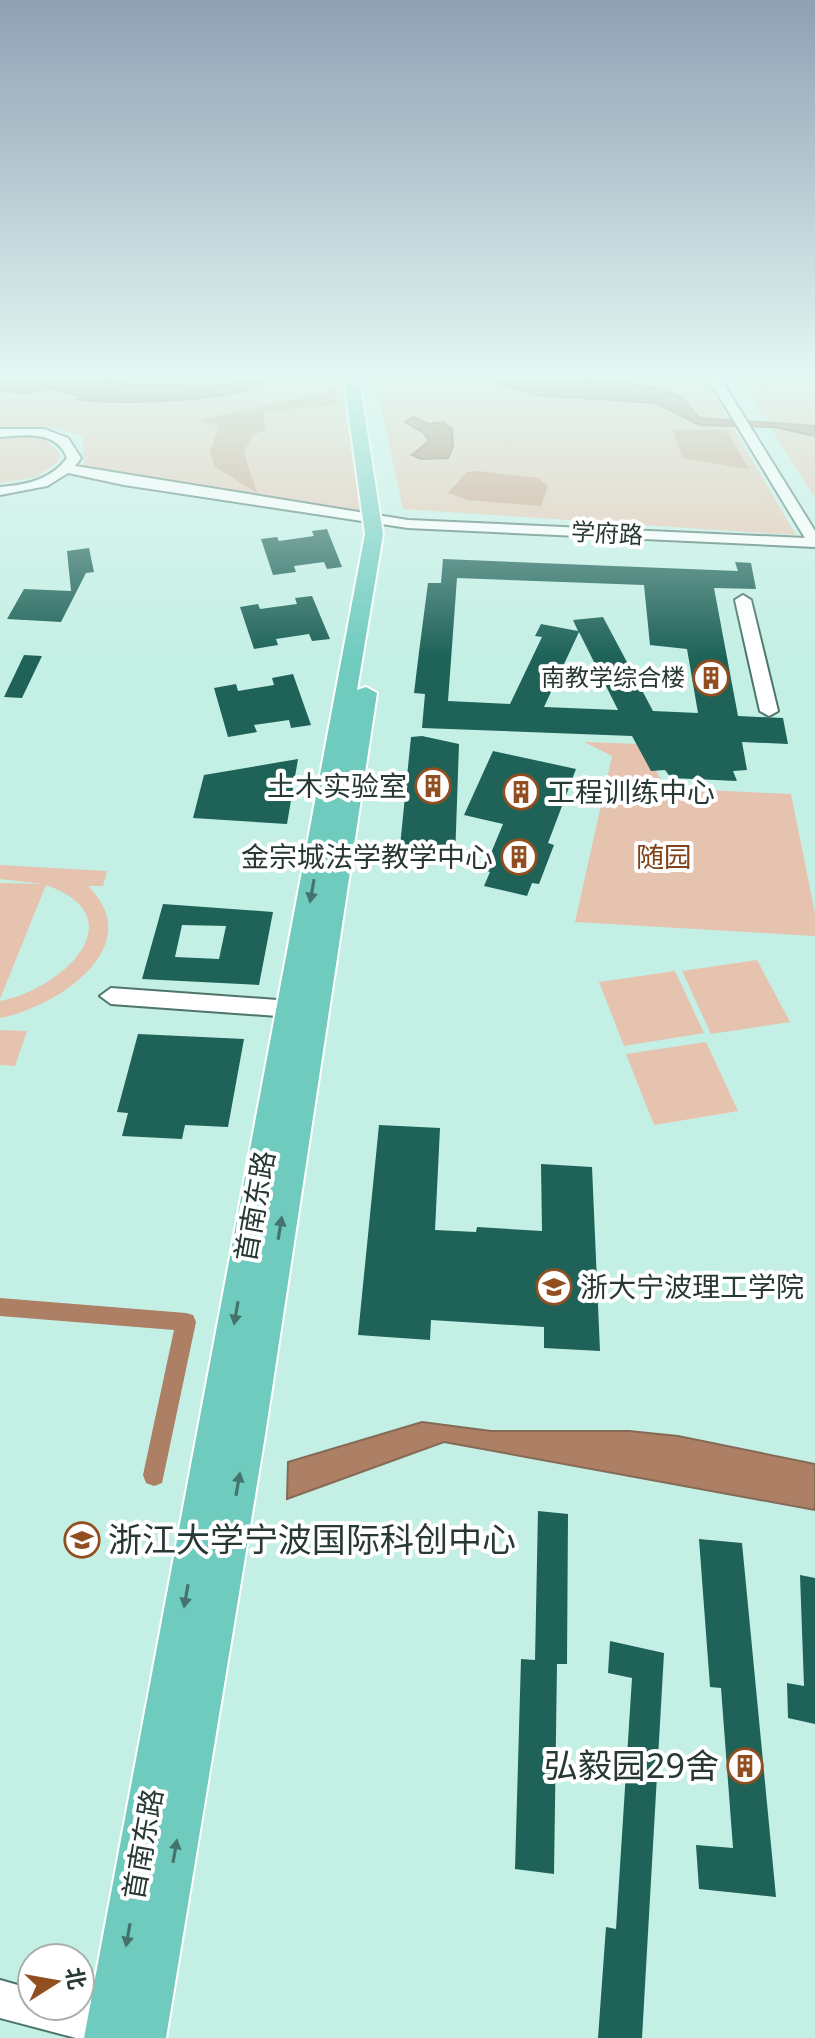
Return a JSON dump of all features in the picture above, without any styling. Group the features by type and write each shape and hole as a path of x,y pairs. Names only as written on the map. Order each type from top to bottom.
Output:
{"main road":[{"name":"首南东路","path":"130,2036 291,1009 382,522 370,468"},
{"name":"首南东路","path":"130,2036 252,1404 382,522 375,468"}],"street":[{"path":"773,468 815,543"},
{"path":"780,468 815,516"},
{"name":"学府路","path":"68,469 382,522 815,543"},
{"path":"0,491 36,485 68,469"},
{"path":"743,600 769,711"},
{"path":"111,996 291,1009"},
{"path":"0,1999 130,2036"}],"green space":[{"path":"0,468 49,468 36,477 0,483"},
{"path":"85,468 354,468 362,516"},
{"path":"394,468 757,468 796,535 403,509"},
{"path":"796,468 815,468 815,498"},
{"name":"随园","path":"584,742 640,744 662,781 676,781 682,789 791,794 815,913 815,936 575,922 612,756"},
{"path":"0,865 107,871 103,886 88,886 104,909 108,931 102,952 88,971 68,988 46,1002 0,1018 0,1001 46,983 66,968 81,951 88,933 87,916 73,899 46,885 0,999 0,883 44,884 0,879"},
{"path":"757,960 790,1022 711,1034 682,971"},
{"path":"675,971 704,1033 624,1046 599,982"},
{"path":"0,1030 27,1031 15,1066 0,1065"},
{"path":"706,1042 738,1111 654,1125 626,1054"}],"shaded area":[{"path":"217,468 249,468 257,493"},
{"path":"467,472 538,478 548,486 541,506 468,500 448,493"},
{"path":"422,1422 491,1431 629,1431 678,1436 815,1464 815,1510 444,1442 287,1499 288,1462"}],"building":[{"path":"327,529 342,567 327,569 324,562 294,566 296,572 273,575 261,539 277,537 279,541 314,536 312,531"},
{"path":"89,548 94,572 86,573 61,622 7,619 24,589 71,591 67,551"},
{"name":"南教学综合楼","path":"443,559 738,571 735,562 751,563 756,589 714,588 738,716 783,718 788,744 742,742 747,770 733,771 737,781 671,778 665,770 651,771 632,736 422,728 425,694 414,693 428,583 441,583","holes":["457,578 644,585 650,645 687,649 698,713 653,711 603,617 573,620 578,631 541,624 535,636 542,637 510,704 448,701","579,632 618,710 544,707"]},
{"path":"312,596 330,639 312,641 309,634 276,639 278,645 254,649 240,607 258,604 260,609 297,604 295,598"},
{"path":"24,655 42,656 22,698 4,697"},
{"path":"293,674 311,725 291,728 289,720 254,725 257,732 228,737 214,688 236,684 238,691 274,685 272,678"},
{"path":"422,736 459,744 455,859 399,856 411,737"},
{"name":"工程训练中心","path":"493,751 576,769 548,843 554,845 539,884 532,883 527,896 484,886 490,872 484,870 503,824 464,815"},
{"path":"298,759 287,824 193,818 204,775"},
{"path":"163,904 273,912 259,985 142,979","holes":["182,925 226,926 219,959 175,957"]},
{"path":"138,1034 244,1039 228,1127 185,1125 182,1139 122,1136 128,1113 117,1112"},
{"path":"379,1125 440,1128 435,1230 476,1232 477,1227 542,1231 541,1164 592,1167 600,1351 544,1348 544,1327 431,1320 430,1340 358,1335"},
{"path":"538,1511 568,1514 567,1664 557,1664 554,1874 515,1869 521,1659 535,1660"},
{"name":"弘毅园29舍","path":"699,1539 742,1543 776,1897 699,1889 696,1845 733,1848 721,1688 710,1687"},
{"path":"800,1575 815,1578 815,1724 788,1718 787,1683 804,1686"},
{"path":"610,1641 664,1653 642,2038 598,2038 606,1927 616,1929 632,1678 608,1673"}],"waterway":[{"path":"0,1307 186,1322 154,1475"}],"place":[{"name":"南教学综合楼","path":"711,678"},
{"name":"土木实验室","path":"433,786"},
{"name":"工程训练中心","path":"521,792"},
{"name":"金宗城法学教学中心","path":"519,857"},
{"name":"浙大宁波理工学院","path":"554,1287"},
{"name":"浙江大学宁波国际科创中心","path":"82,1540"},
{"name":"弘毅园29舍","path":"745,1766"}]}
